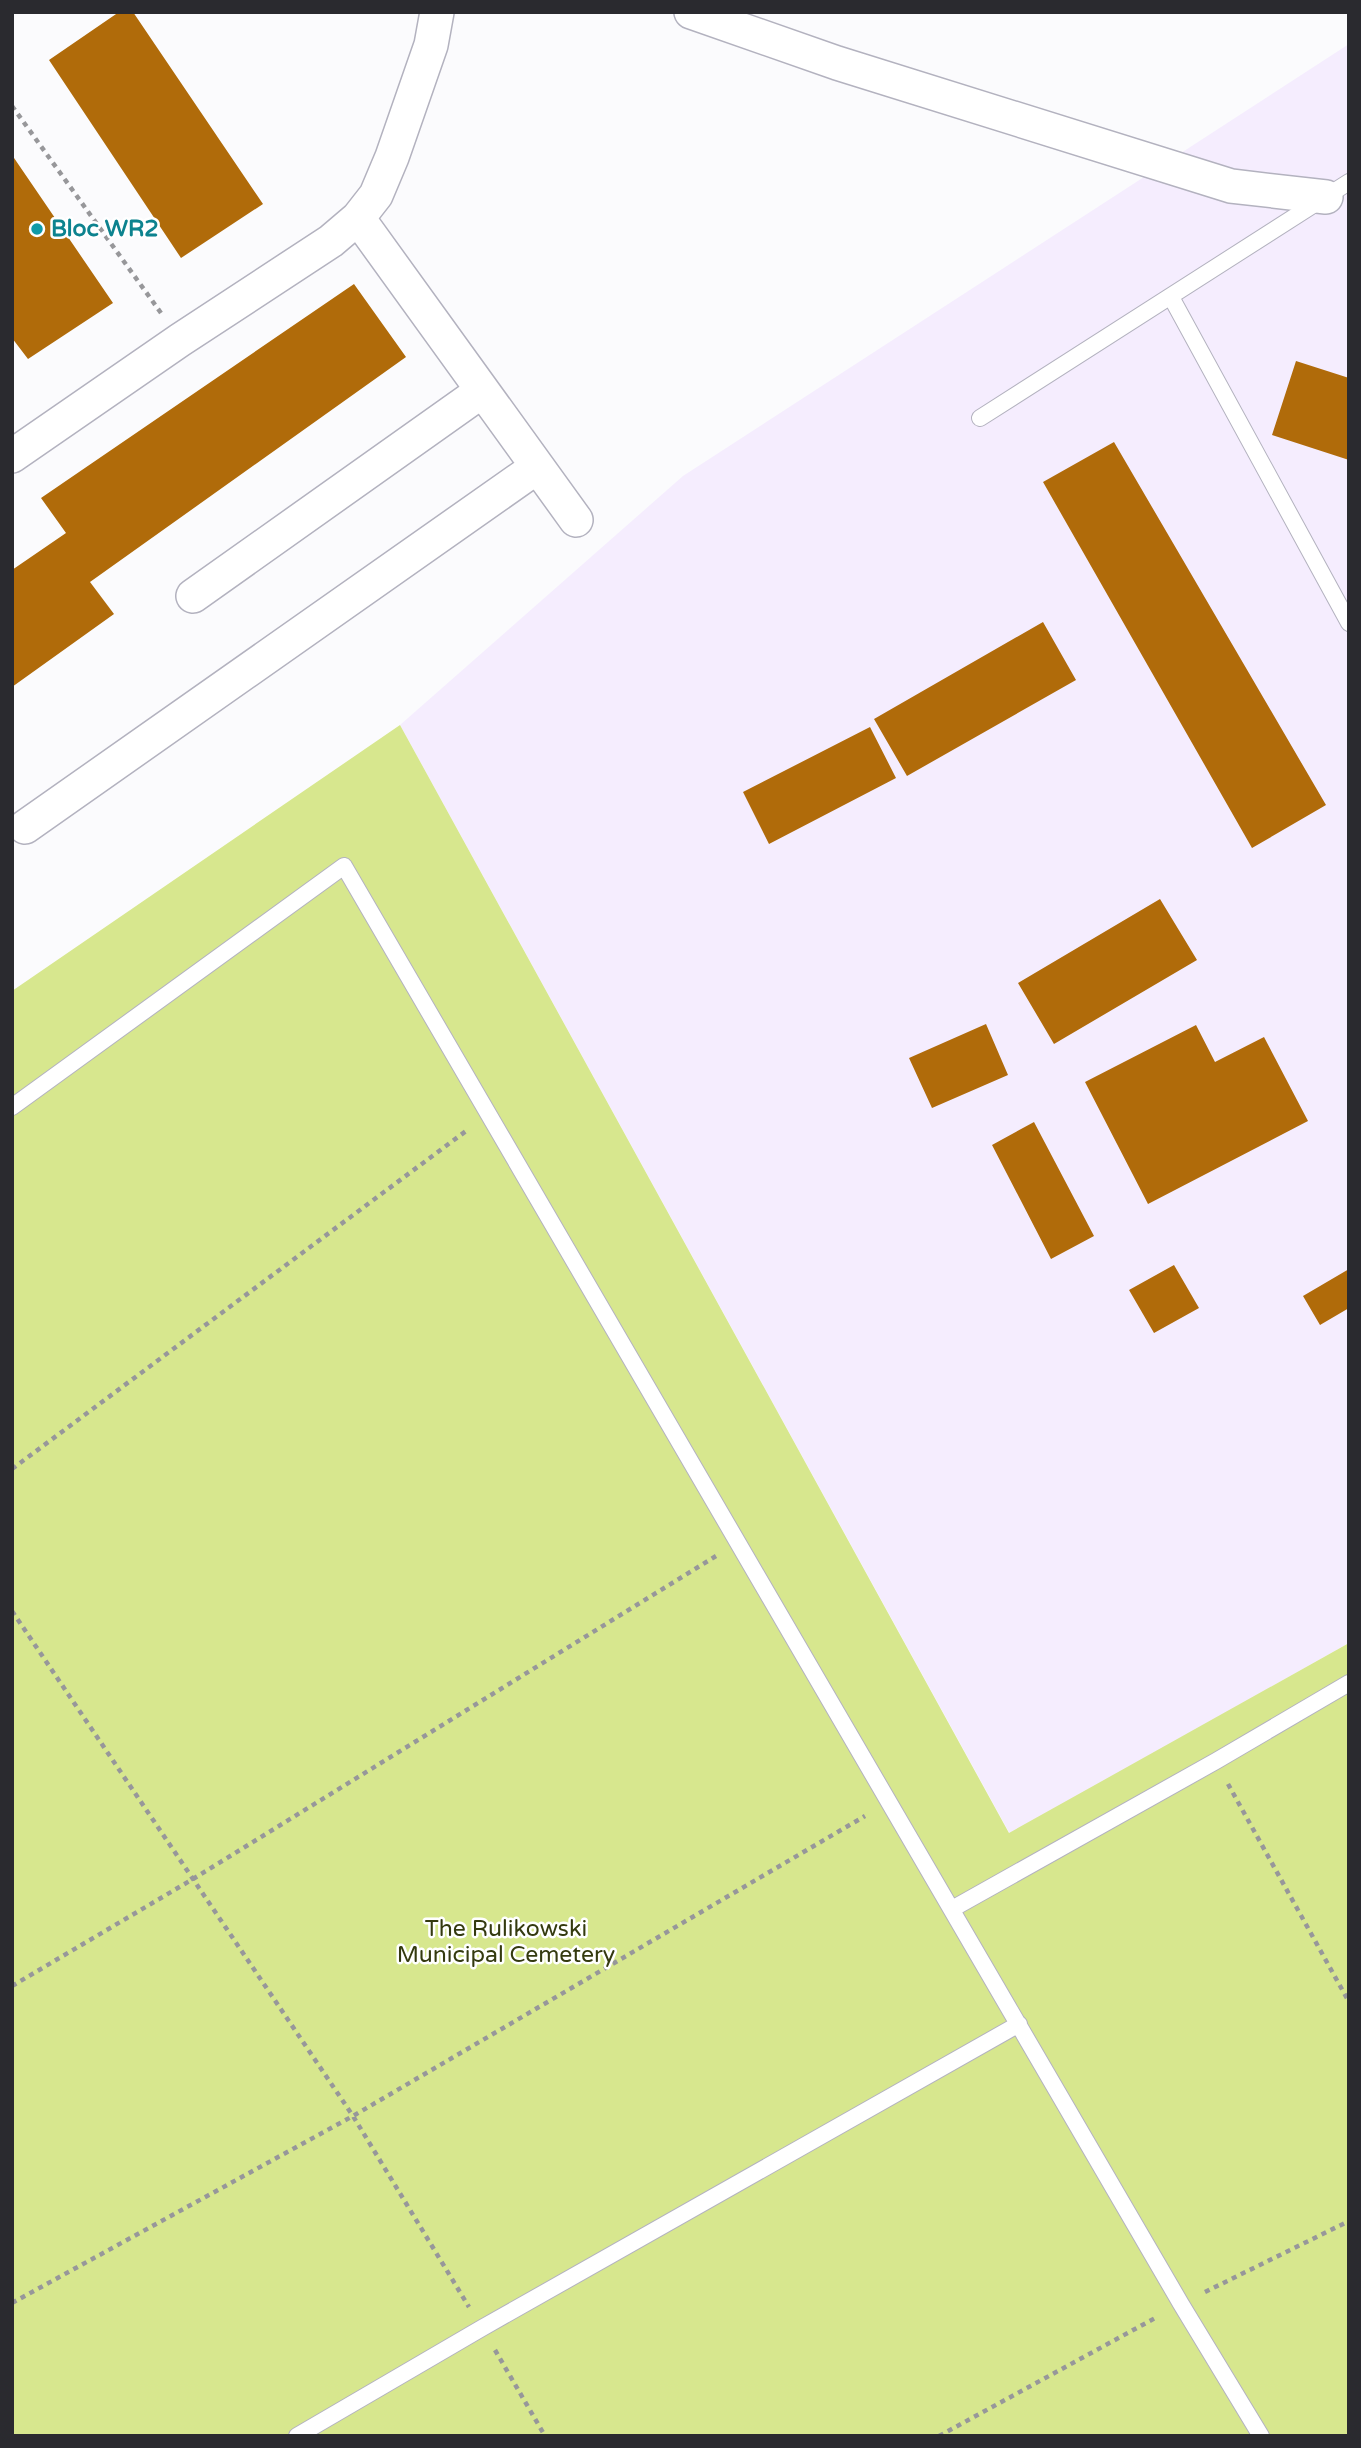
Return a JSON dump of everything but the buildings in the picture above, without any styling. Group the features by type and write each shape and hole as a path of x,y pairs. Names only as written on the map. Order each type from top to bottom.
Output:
{"street":[{"path":"12,456 180,340 331,241 358,218 376,195 392,157 431,45 438,12"},
{"path":"691,12 837,63 1231,186 1337,190"},
{"path":"358,218 576,520"},
{"path":"193,596 482,391"},
{"path":"25,827 537,467"}],"lane":[{"path":"981,418 1337,190"},
{"path":"1171,297 1349,623"},
{"path":"12,1108 344,866 1181,2304 1261,2436"},
{"path":"952,1909 1216,1761 1349,1682"},
{"path":"297,2436 482,2328 1019,2024"}],"path":[{"path":"12,106 180,340"},
{"path":"12,1469 489,1113"},
{"path":"12,1986 193,1879 739,1542"},
{"path":"12,1611 353,2116 545,2436"},
{"path":"1216,1761 1349,2002"},
{"path":"12,2304 353,2116 890,1802"},
{"path":"939,2436 1181,2304 1349,2221"}],"shaded area":[{"path":"1349,44 1349,1643 1010,1834 400,725 683,476"}],"green space":[{"name":"The Rulikowski Municipal Cemetery","path":"400,725 1009,1833 1349,1643 1349,2436 12,2436 12,991"}],"place":[{"name":"Bloc WR2","path":"37,229"}]}
